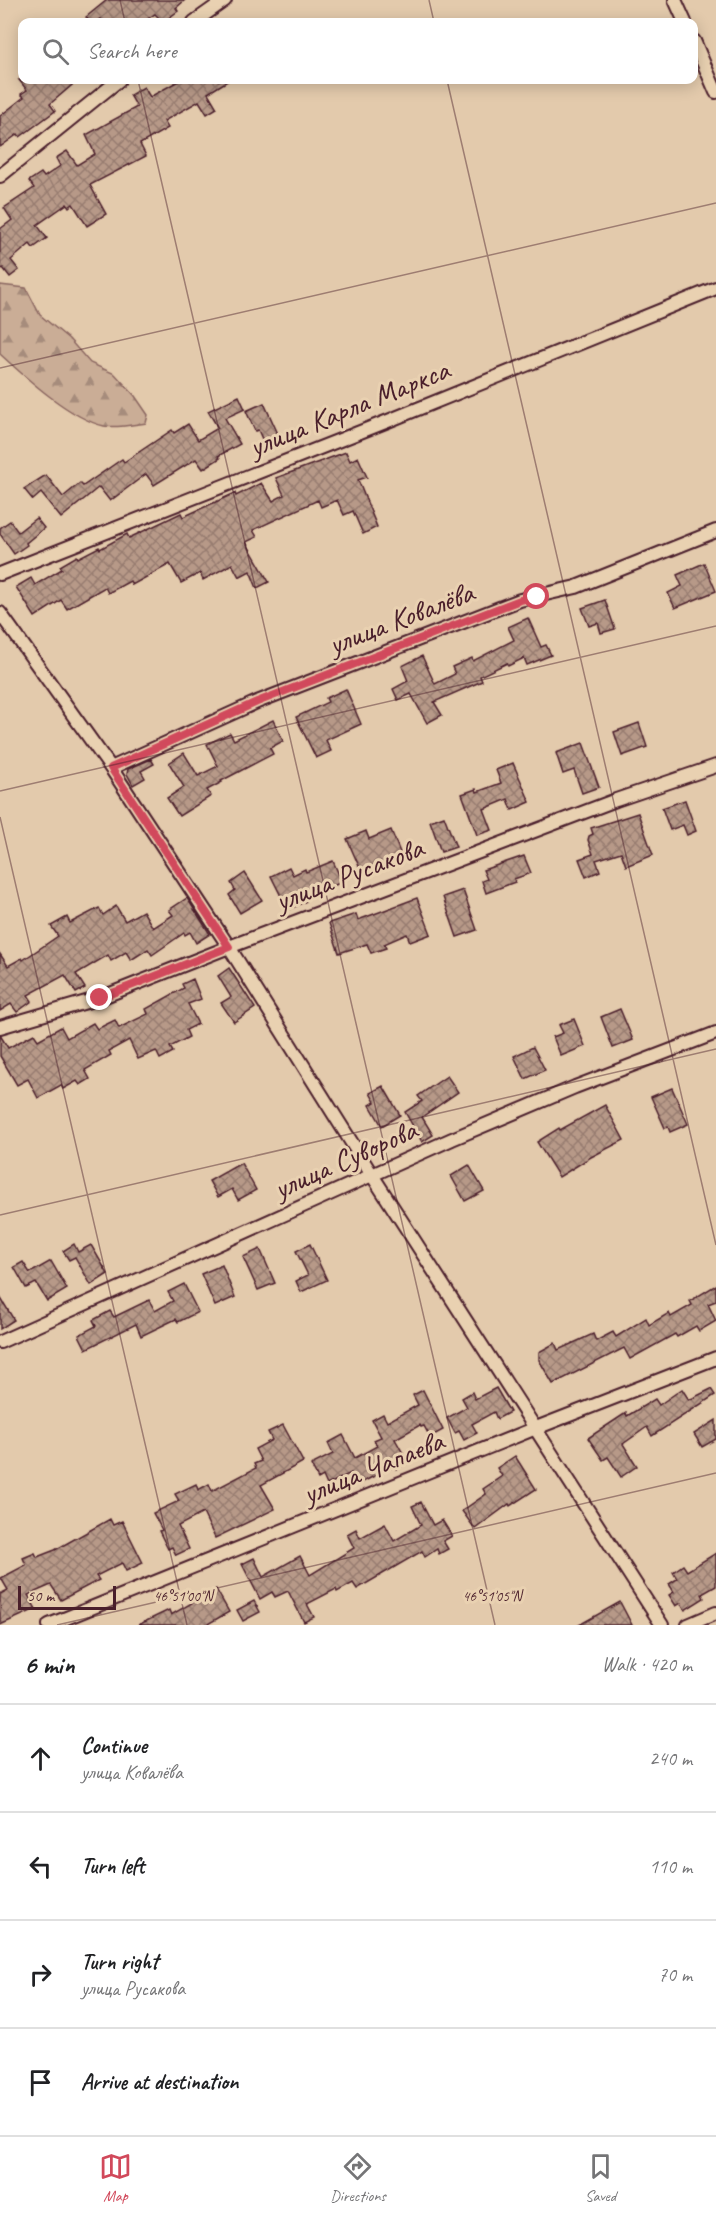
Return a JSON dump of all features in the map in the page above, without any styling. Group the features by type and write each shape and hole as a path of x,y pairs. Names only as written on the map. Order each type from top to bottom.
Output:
{"street":[{"path":"200,18 225,0"},
{"path":"675,0 683,18"},
{"path":"698,52 716,92"},
{"path":"0,176 114,84"},
{"name":"улица Карла Маркса","path":"0,574 398,417 716,288"},
{"name":"улица Ковалёва","path":"111,768 257,702 520,600 576,587 716,531"},
{"path":"0,613 111,768 229,947 372,1175 662,1625"},
{"name":"улица Русакова","path":"0,1027 100,998 616,800 716,766"},
{"name":"улица Суворова","path":"0,1342 372,1175 575,1087 716,1033"},
{"name":"улица Чапаева","path":"49,1625 536,1428 716,1358"},
{"path":"688,1625 716,1613"}],"green space":[{"path":"0,285 26,288 40,315 69,339 90,363 115,374 135,396 148,415 146,423 114,427 91,422 49,396 0,354"}],"building":[{"path":"107,0 185,0 176,8 178,11 168,18 159,18 155,14 149,18 86,17"},
{"path":"22,84 73,84 50,104 55,111 20,137 18,134 0,147 0,116 24,97 21,94 27,90"},
{"path":"173,84 223,84 208,93 217,108 207,114 199,101 164,121 168,128 140,144 146,156 90,185 106,214 87,226 73,204 69,207 67,204 37,225 47,238 33,248 30,244 11,260 19,270 10,277 3,268 0,270 0,229 12,220 4,208 34,188 29,181 41,173 44,177 60,166 56,158 67,151 77,165 95,154 86,135 137,107 130,95 144,87 150,97"},
{"path":"239,396 245,409 225,418 240,444 218,456 220,458 203,469 196,459 154,485 146,474 110,501 99,487 61,518 41,493 33,500 24,489 46,475 63,497 80,483 83,486 122,459 124,462 172,430 174,433 188,424 198,440 218,428 208,411"},
{"path":"264,403 278,434 263,441 258,430 255,431 246,411"},
{"path":"346,452 350,461 358,457 367,477 358,480 377,527 363,534 353,511 344,515 337,500 321,507 318,500 253,530 257,537 246,542 269,582 257,588 250,571 239,577 232,564 203,580 200,573 181,583 170,564 132,585 130,581 108,593 105,587 67,609 61,600 35,617 16,587 31,578 35,585 62,569 60,566 77,556 78,558 99,547 100,549 127,534 129,538 181,513 183,517 235,493 236,496 261,483 273,501 284,495 276,478"},
{"path":"36,518 44,528 14,554 0,534 0,528 10,521 18,532"},
{"path":"704,563 716,591 675,608 668,593 682,586 677,575"},
{"path":"605,600 615,629 601,633 598,623 589,626 582,608"},
{"path":"528,618 541,647 546,645 551,655 527,665 524,658 508,666 507,663 480,676 482,681 434,702 442,715 427,723 411,694 398,700 393,689 408,681 402,666 422,656 435,684 455,674 452,667 472,658 473,661 514,640 508,627"},
{"path":"346,689 361,724 326,740 331,751 316,758 296,717 328,702 326,698"},
{"path":"273,720 283,741 270,748 273,754 207,790 211,796 179,816 167,798 184,787 169,763 184,753 198,776 218,766 207,744 230,733 234,740"},
{"path":"639,723 647,747 622,756 614,732"},
{"path":"583,743 599,787 582,793 574,770 563,774 556,753"},
{"path":"151,759 154,764 141,771 145,778 133,785 127,774 128,769"},
{"path":"513,763 530,802 512,810 508,799 484,809 492,830 477,835 462,794 476,789 477,792 501,783 496,770"},
{"path":"685,800 696,831 687,835 683,825 670,830 662,808"},
{"path":"638,813 653,855 626,866 621,852 596,860 600,871 586,877 579,859 593,854 588,840 593,834 591,828"},
{"path":"444,816 456,847 441,852 430,821"},
{"path":"391,830 403,860 384,867 383,864 362,873 347,839 366,831 369,839"},
{"path":"524,856 531,873 486,893 482,881 487,879 483,870"},
{"path":"333,861 342,882 305,898 306,901 288,910 271,876 289,867 293,875"},
{"path":"245,873 262,900 240,913 229,895 235,890 231,883"},
{"path":"463,890 477,930 457,937 443,897"},
{"path":"187,898 210,934 196,943 190,932 185,935 184,933 152,955 148,949 131,960 126,952 111,961 108,955 76,974 85,988 76,993 65,975 28,995 32,1001 17,1012 11,1004 0,1011 0,954 8,966 22,958 23,960 58,936 51,926 67,917 70,923 99,908 103,915 116,906 125,921 143,911 153,928 173,915 169,910"},
{"path":"417,898 431,934 410,942 407,934 384,944 386,948 371,953 367,944 339,953 329,923 356,914 358,920"},
{"path":"229,968 255,1008 234,1022 221,1003 231,997 218,976"},
{"path":"193,979 201,999 188,1004 198,1024 186,1030 189,1037 170,1047 173,1052 160,1059 156,1051 138,1059 129,1040 109,1051 111,1055 85,1070 90,1079 80,1085 77,1081 63,1089 61,1085 38,1098 28,1079 17,1085 0,1056 0,1035 8,1048 34,1034 38,1040 61,1027 67,1038 93,1023 97,1029 115,1020 119,1028 148,1014 146,1009 184,988 182,984"},
{"path":"620,1009 633,1040 613,1048 601,1017"},
{"path":"574,1019 585,1046 561,1056 553,1037 563,1033 559,1025"},
{"path":"533,1047 545,1070 525,1079 514,1056"},
{"path":"447,1076 458,1092 422,1117 433,1135 422,1142 405,1112 422,1101 418,1096"},
{"path":"383,1086 400,1115 382,1126 370,1105 375,1102 370,1093"},
{"path":"672,1088 688,1124 670,1132 668,1127 665,1128 651,1097"},
{"path":"605,1105 624,1140 559,1177 537,1142"},
{"path":"241,1163 256,1190 238,1200 232,1189 218,1197 209,1181"},
{"path":"469,1165 484,1191 465,1201 451,1176"},
{"path":"74,1244 78,1252 91,1245 108,1274 91,1285 75,1257 69,1260 63,1251"},
{"path":"310,1244 327,1280 301,1292 296,1281 308,1275 296,1251"},
{"path":"260,1249 275,1283 258,1290 243,1257"},
{"path":"51,1261 67,1289 47,1301 36,1283 26,1288 14,1267 23,1262 30,1273"},
{"path":"222,1265 235,1297 215,1306 201,1274"},
{"path":"184,1284 198,1312 178,1322 176,1319 141,1336 136,1324 86,1349 79,1335 96,1326 93,1320 110,1311 114,1317 149,1300 155,1311 173,1301 168,1292"},
{"path":"716,1285 716,1301 708,1304 716,1321 699,1331 696,1326 677,1337 675,1334 630,1359 624,1348 553,1384 539,1360 539,1352 555,1343 558,1350 593,1334 596,1341 613,1332 616,1337 646,1318 649,1325 669,1313 671,1317 692,1305 690,1301"},
{"path":"0,1297 14,1320 0,1329"},
{"path":"496,1388 510,1412 497,1419 494,1412 472,1424 477,1433 464,1440 459,1431 455,1433 447,1418 467,1407 462,1398 472,1392 475,1399"},
{"path":"682,1389 689,1400 711,1389 715,1395 652,1436 647,1427 623,1444 637,1466 621,1477 608,1457 603,1460 588,1438 626,1413 627,1416 655,1399 659,1405"},
{"path":"423,1390 443,1430 430,1437 424,1426 420,1425 395,1439 408,1462 396,1469 394,1466 357,1485 351,1473 327,1485 323,1476 318,1479 311,1465 333,1454 328,1443 343,1435 355,1458 377,1446 374,1440 381,1437 372,1420 383,1414 387,1422 418,1405 413,1395"},
{"path":"716,1420 716,1439 702,1447 694,1434"},
{"path":"283,1425 303,1462 261,1485 275,1509 215,1538 203,1513 178,1526 189,1549 176,1555 172,1547 168,1549 153,1513 179,1501 175,1494 196,1484 198,1490 209,1484 212,1491 256,1468 254,1464 261,1461 255,1449 272,1440 268,1432"},
{"path":"515,1456 536,1489 510,1506 509,1504 475,1529 462,1511 486,1494 483,1489 502,1476 497,1468"},
{"path":"421,1502 433,1525 442,1520 452,1536 443,1541 448,1549 439,1554 437,1549 425,1557 422,1551 357,1589 353,1583 337,1592 336,1589 307,1604 314,1617 304,1622 288,1591 275,1597 272,1592 260,1599 242,1564 254,1558 263,1577 300,1556 310,1575 354,1548 347,1534 356,1529 360,1538 385,1524 394,1541 421,1525 412,1506"},
{"path":"110,1519 113,1525 122,1521 143,1563 126,1571 122,1563 96,1576 99,1580 61,1600 51,1585 28,1595 36,1609 0,1625 0,1594 8,1590 1,1578 26,1565 23,1558 35,1553 37,1557 55,1550"},
{"path":"716,1553 716,1586 702,1594 704,1598 685,1610 681,1603 676,1606 669,1595 674,1592 669,1584 677,1579 673,1572 683,1565 687,1571"},
{"path":"216,1589 229,1612 206,1625 138,1625 169,1610 171,1615"},
{"path":"254,1601 260,1612 243,1621 237,1610"},
{"path":"620,1602 632,1625 579,1625"}],"route":[{"path":"100,998 229,947 111,768 257,702 520,600 537,597"}]}
